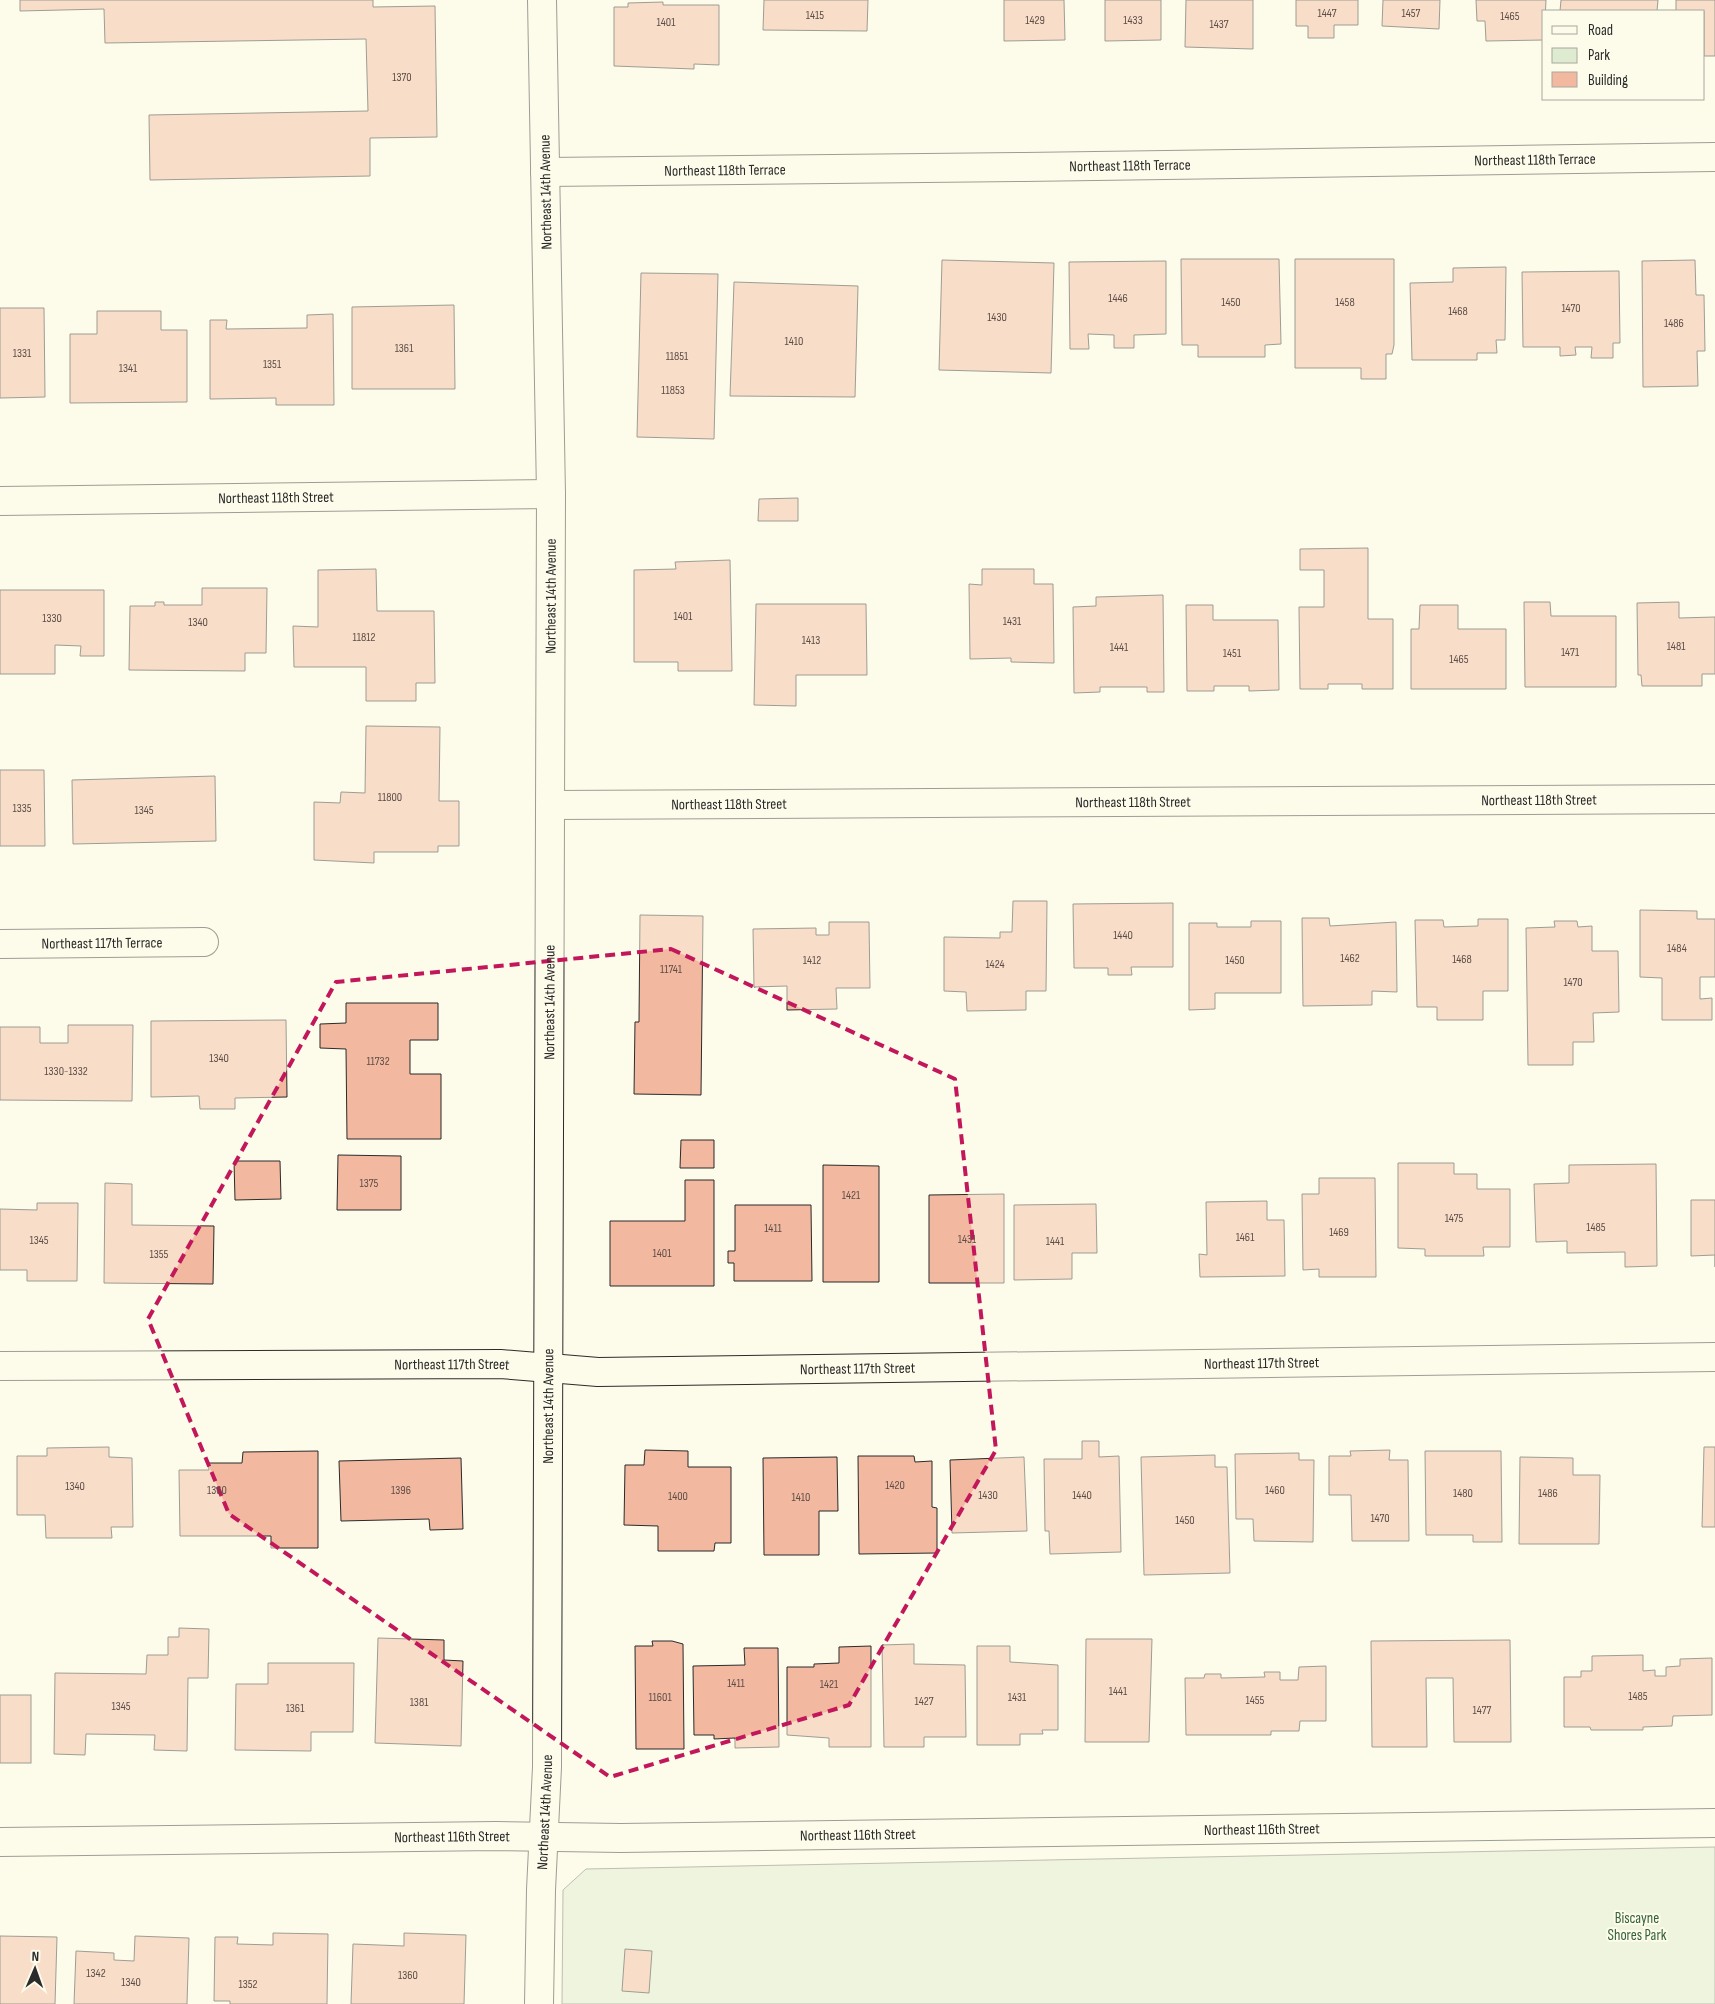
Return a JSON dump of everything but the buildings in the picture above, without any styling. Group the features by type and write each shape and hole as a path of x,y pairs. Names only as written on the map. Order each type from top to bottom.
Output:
{"street":[{"name":"Northeast 14th Avenue","path":"539,2004 547,1766 551,805 551,494 542,0"},
{"name":"Northeast 118th Terrace","path":"545,172 1043,167 1715,156"},
{"name":"Northeast 118th Street","path":"0,501 551,494"},
{"name":"Northeast 118th Street","path":"551,805 1715,799"},
{"name":"Northeast 117th Terrace","path":"0,944 204,942"},
{"name":"Northeast 117th Street","path":"0,1366 500,1364 598,1372 1715,1357"},
{"name":"Northeast 116th Street","path":"0,1842 544,1836 621,1838 1715,1823"}],"highlighted area":[{"path":"671,949 955,1079 996,1450 849,1705 610,1777 229,1514 148,1319 336,982"}],"green space":[{"name":"Biscayne Shores Park","path":"1715,1847 1715,2004 562,2004 563,1890 586,1869"}]}
